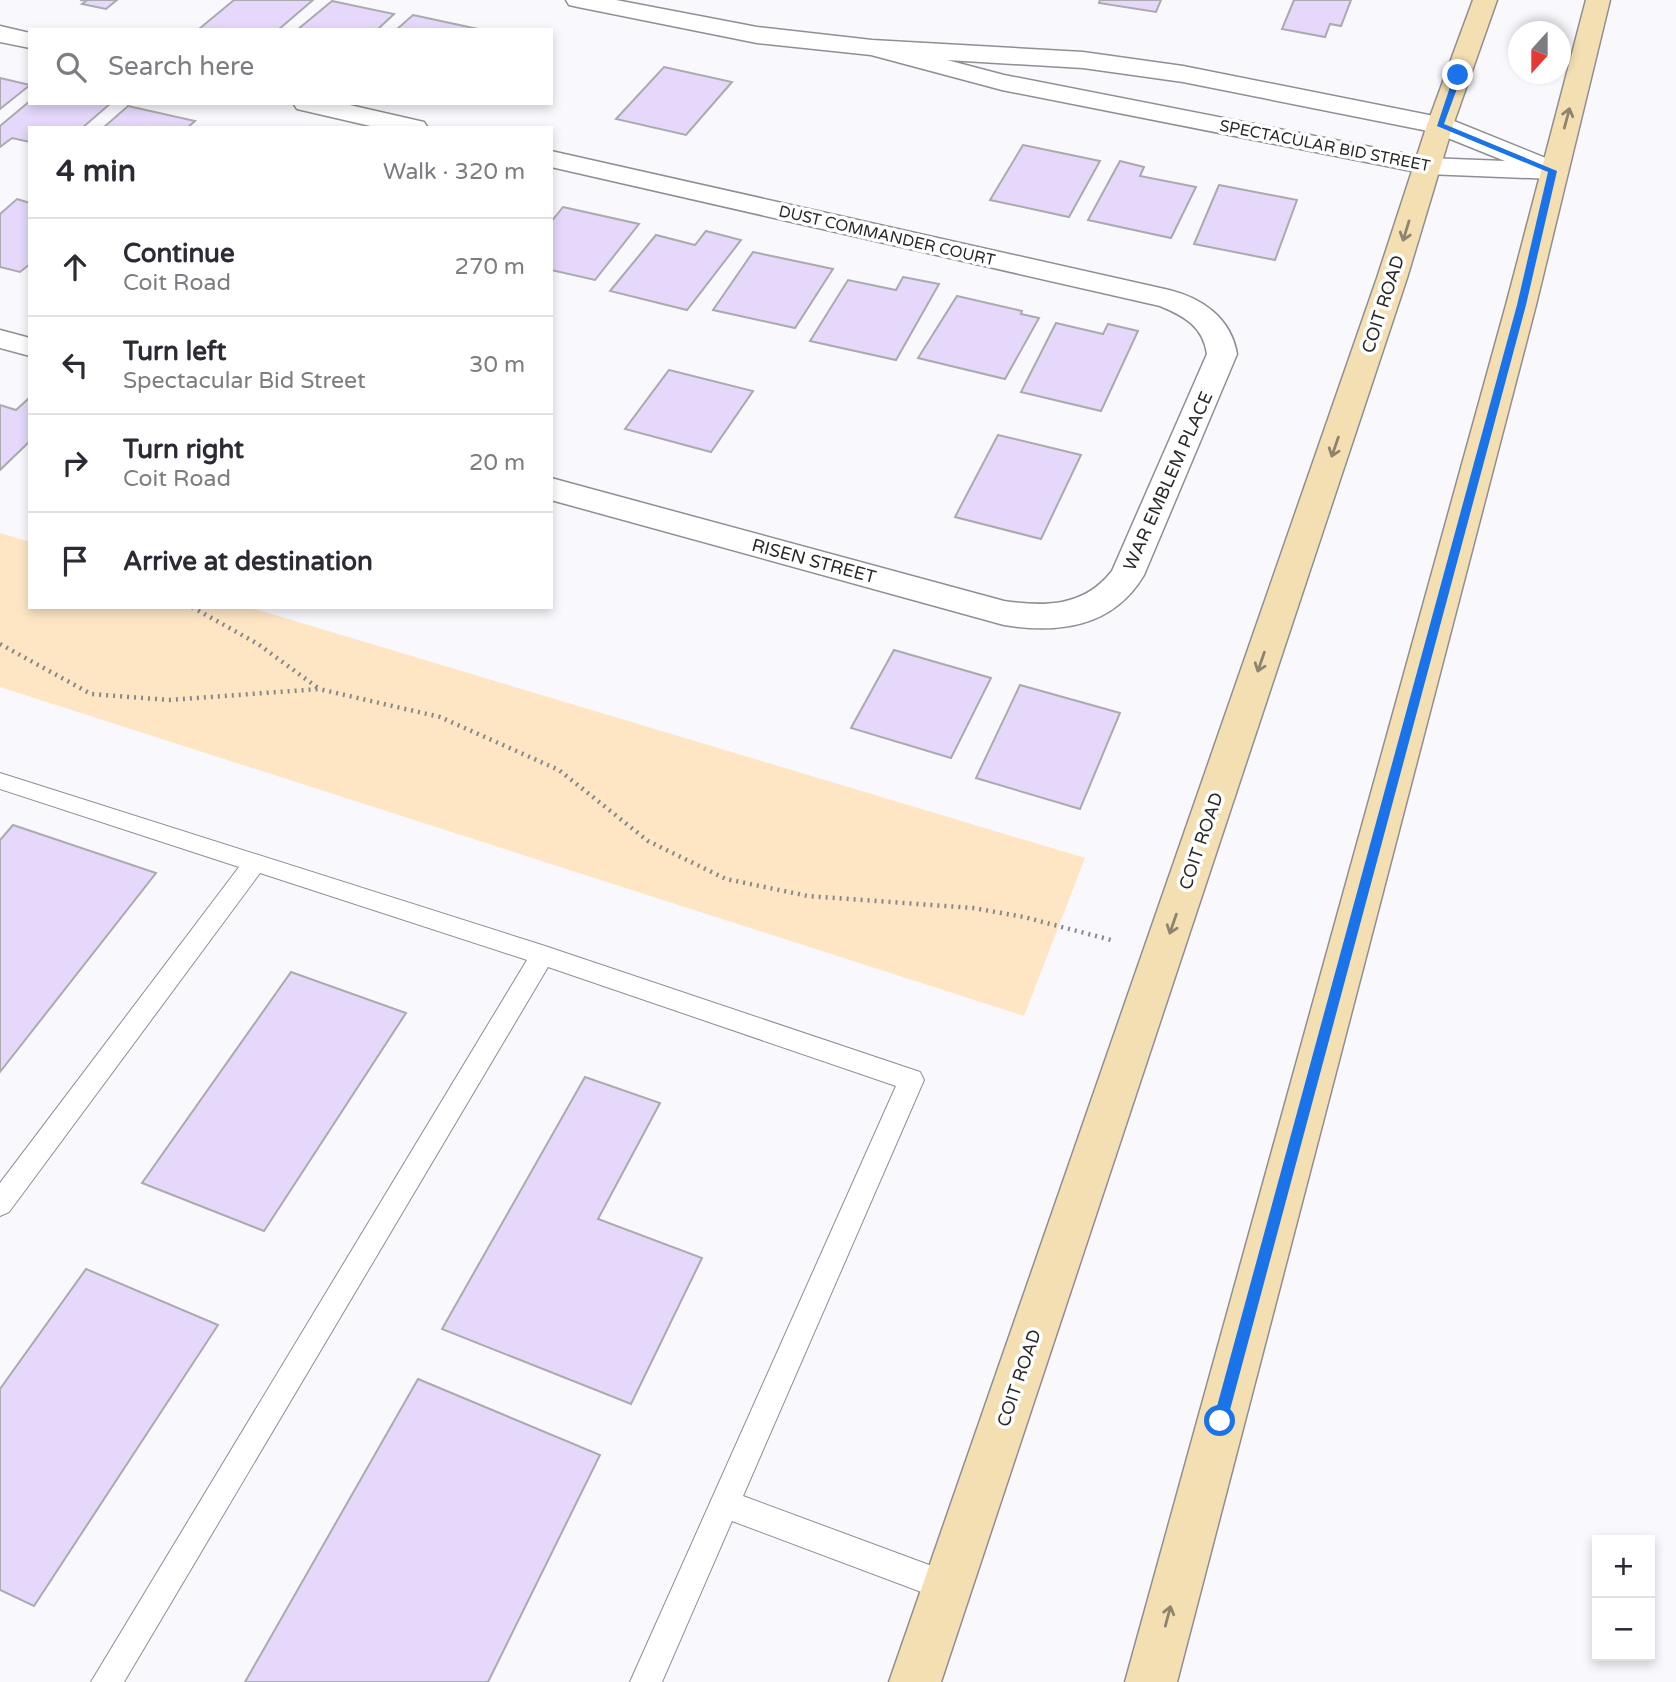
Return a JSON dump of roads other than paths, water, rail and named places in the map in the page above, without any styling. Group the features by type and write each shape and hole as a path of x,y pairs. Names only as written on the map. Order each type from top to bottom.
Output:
{"main road":[{"name":"COIT ROAD","path":"915,1682 1387,291 1440,125 1485,0"},
{"path":"1151,1682 1521,305 1598,0"}],"street":[{"name":"SPECTACULAR BID STREET","path":"578,0 745,33 873,48 1058,58 1133,66 1440,125 1553,171"},
{"path":"0,34 28,41"},
{"name":"SPECTACULAR BID STREET","path":"873,48 1002,82 1427,166 1553,171"},
{"path":"315,105 406,126"},
{"name":"DUST COMMANDER COURT","path":"553,159 1164,297 1199,313 1214,328"},
{"name":"WAR EMBLEM PLACE","path":"1078,612 1107,599 1121,586 1127,575 1221,360 1222,344 1214,328"},
{"path":"0,339 28,346"},
{"name":"RISEN STREET","path":"553,490 1004,613 1041,618 1078,612"}],"lane":[{"path":"0,781 542,955 911,1080 646,1682"},
{"path":"0,1204 254,864"},
{"path":"107,1682 542,955"},
{"path":"724,1504 948,1587"}]}
